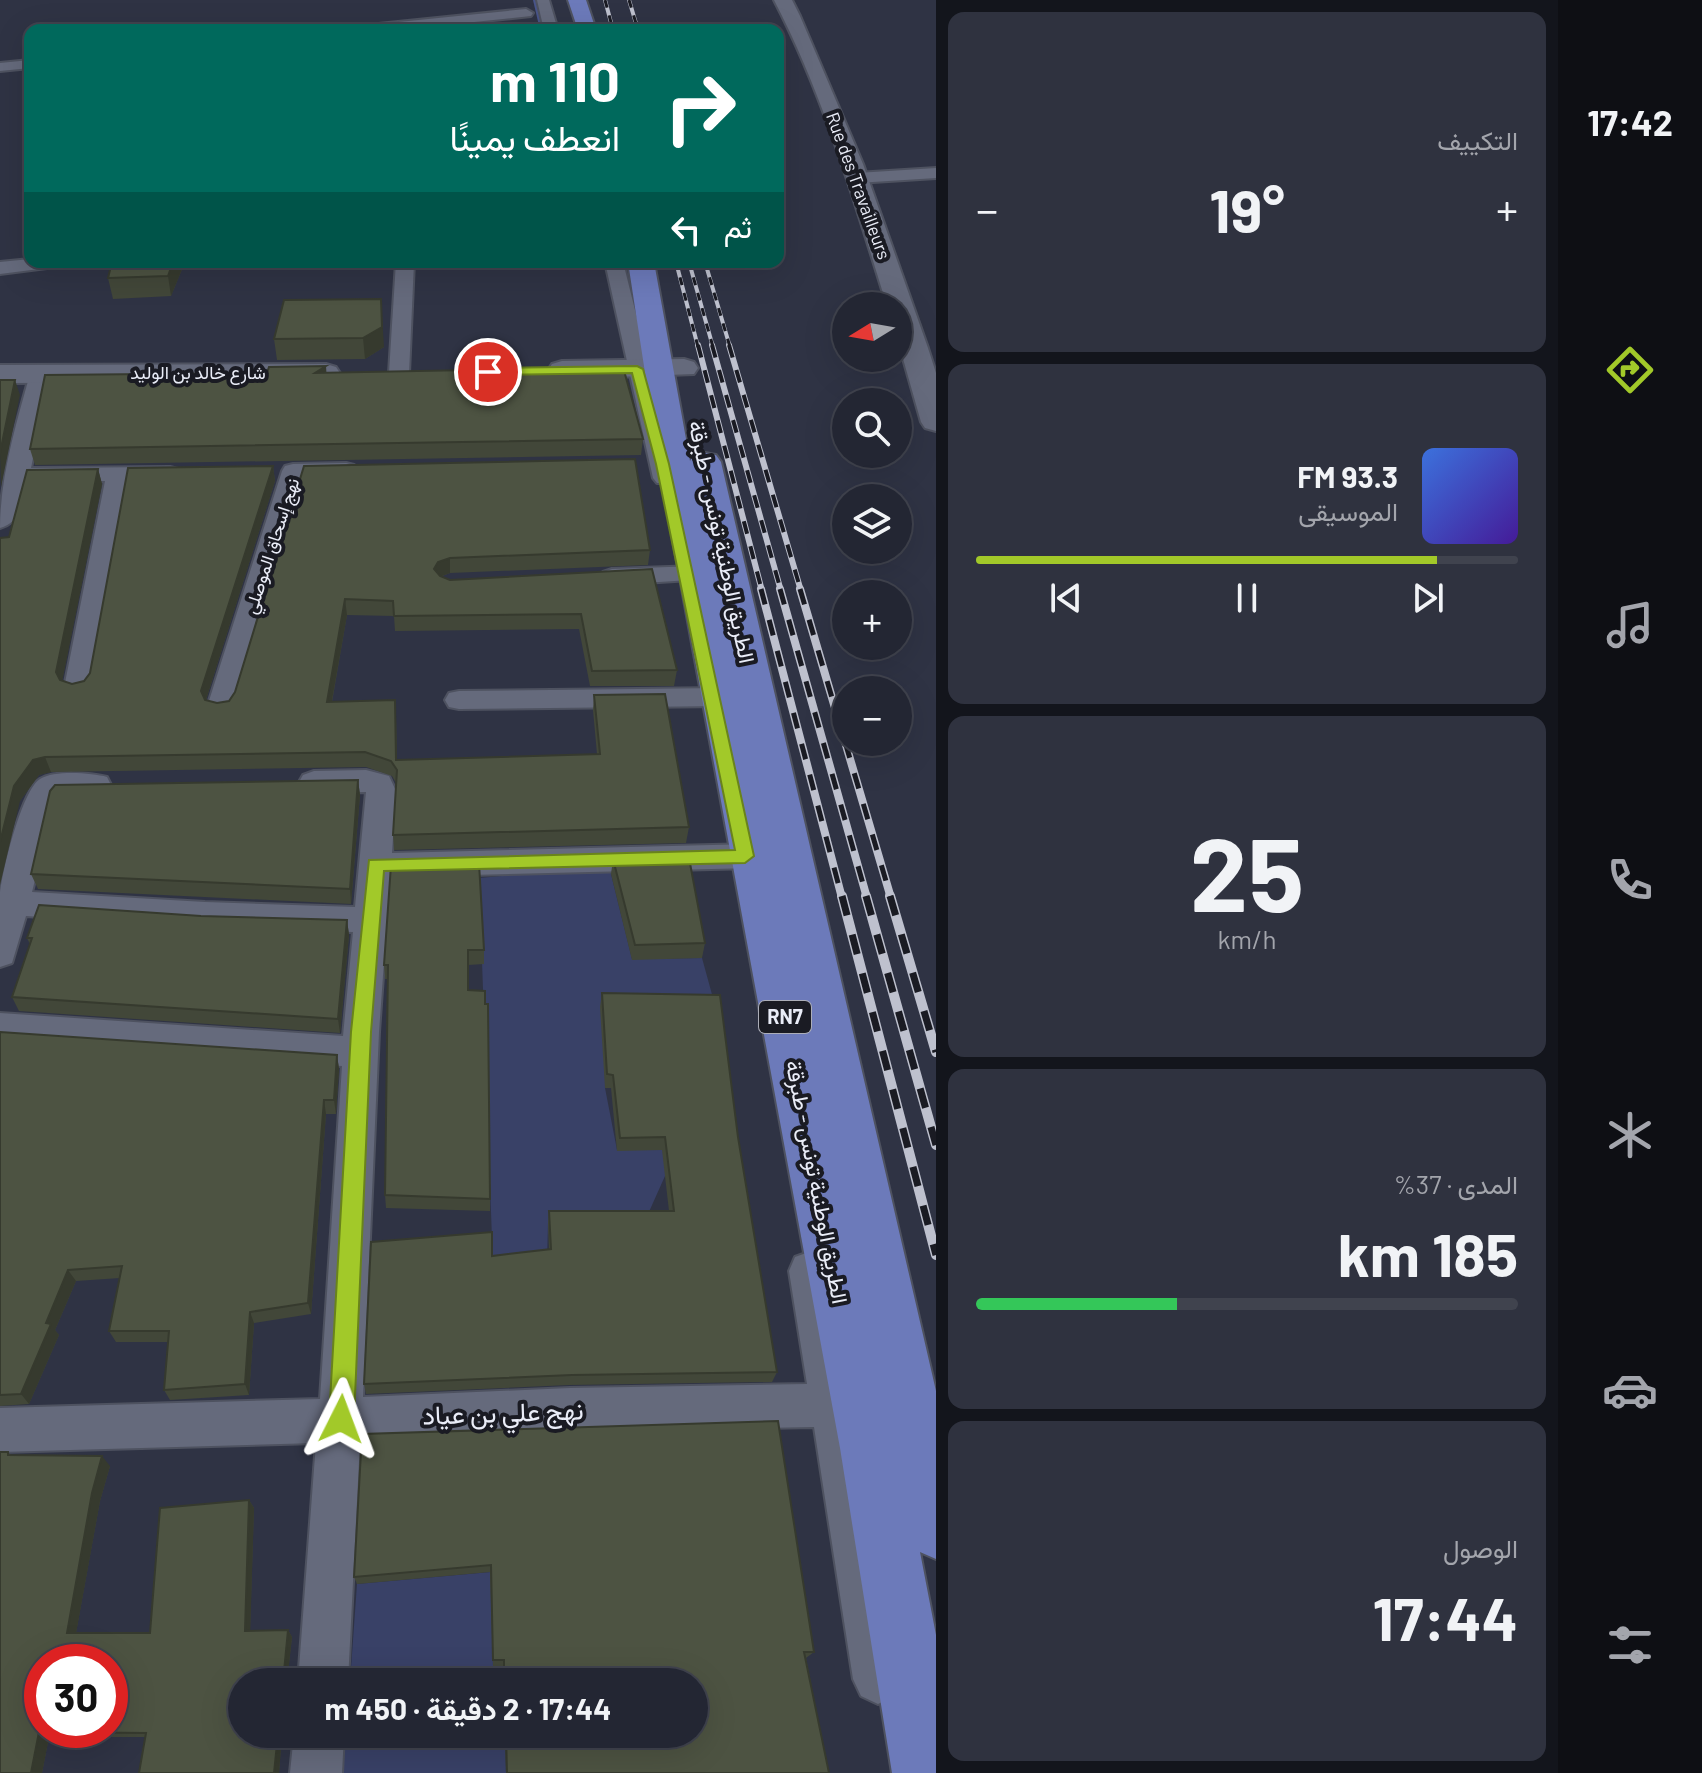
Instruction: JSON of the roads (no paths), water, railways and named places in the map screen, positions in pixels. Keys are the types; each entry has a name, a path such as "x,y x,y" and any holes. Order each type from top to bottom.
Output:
{"main road":[{"path":"560,0 566,24"},
{"path":"577,0 585,24"},
{"name":"الطريق الوطنية تونس - طبرقة","path":"642,268 655,325 660,368 936,1527"},
{"name":"الطريق الوطنية تونس - طبرقة","path":"663,268 681,328 660,368 656,464 690,574 749,856 845,1405 927,1773"}],"street":[{"path":"543,0 549,24"},
{"name":"Rue des Travailleurs","path":"783,0 802,35 925,348 936,422"},
{"path":"400,24 524,6"},
{"path":"0,67 24,65"},
{"path":"857,178 936,173"},
{"path":"0,268 24,265"},
{"path":"399,373 405,268"},
{"path":"542,371 660,368 617,268"},
{"name":"شارع خالد بن الوليد","path":"0,374 431,372"},
{"path":"0,521 7,514 20,475 11,450 40,374"},
{"name":"نهج إسحاق الموصلي","path":"221,707 293,471 370,469"},
{"path":"261,472 293,471"},
{"path":"20,475 197,473"},
{"path":"78,688 118,476"},
{"path":"590,578 690,574"},
{"path":"459,700 716,697"},
{"path":"293,783 366,781 378,784 381,791 360,1052 341,1419 324,1668"},
{"path":"0,954 15,903 12,869 45,790 57,785 121,785"},
{"path":"375,865 749,856"},
{"path":"15,903 205,915 370,920"},
{"path":"0,1028 360,1052"},
{"path":"845,1405 894,1773"},
{"name":"نهج علي بن عياد","path":"0,1430 845,1405"},
{"path":"316,1773 318,1748"}],"waterway":[{"path":"535,0 541,24"}],"railway":[{"path":"605,0 611,24"},
{"path":"629,0 636,24"},
{"path":"678,268 698,347"},
{"path":"691,268 713,347"},
{"path":"707,268 730,347"},
{"path":"698,345 762,591"},
{"path":"712,345 781,591"},
{"path":"729,345 801,591"},
{"path":"761,589 842,898"},
{"path":"780,589 867,898"},
{"path":"800,589 891,898"},
{"path":"842,896 936,1255"},
{"path":"866,896 936,1145"},
{"path":"890,896 936,1052"}]}
